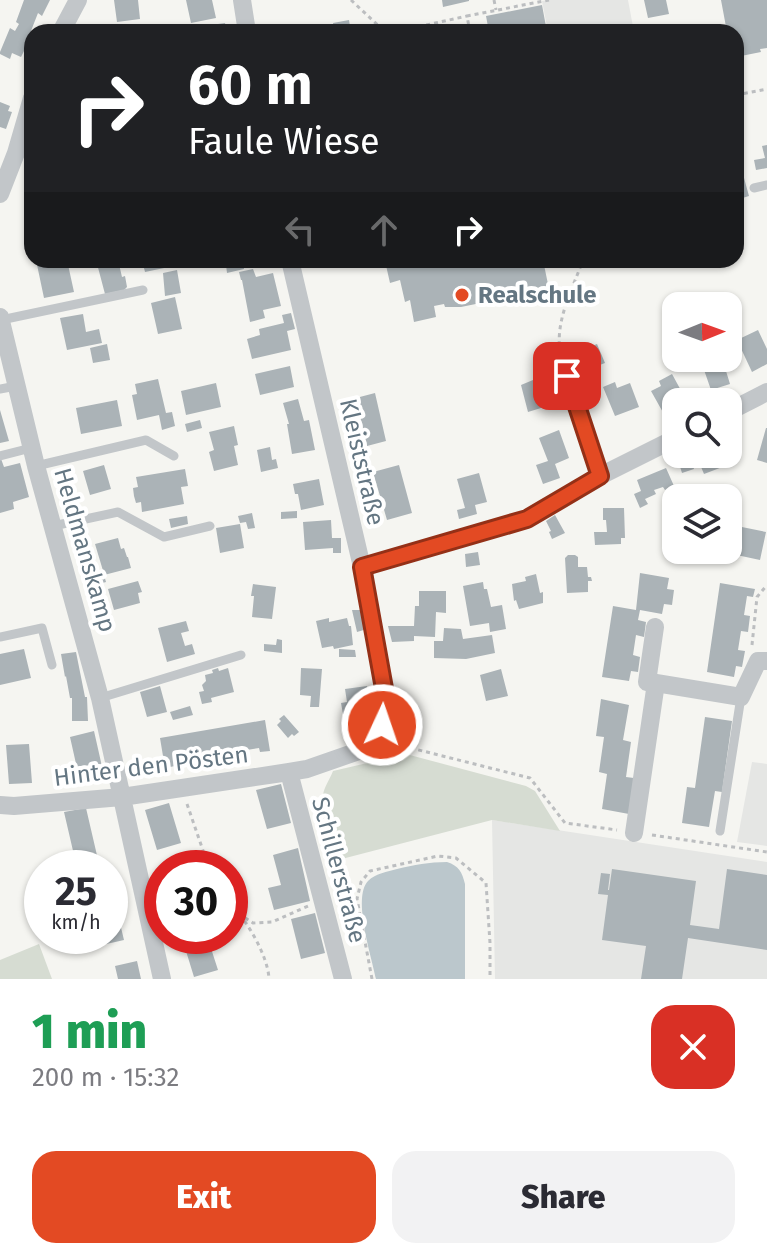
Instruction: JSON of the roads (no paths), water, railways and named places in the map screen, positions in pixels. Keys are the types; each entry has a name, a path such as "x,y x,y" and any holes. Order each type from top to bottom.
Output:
{"street":[{"path":"65,24 78,0"},
{"path":"242,0 246,24"},
{"path":"0,194 24,151"},
{"name":"Kleiststraße","path":"292,268 362,567 387,705 376,745 298,771"},
{"name":"Heldmanskamp","path":"0,319 8,387 34,457 100,698 162,979"},
{"path":"567,376 600,476"},
{"path":"742,405 767,392"},
{"path":"362,567 527,519 600,476 662,445"},
{"path":"655,627 647,682 741,697 762,661"},
{"path":"634,833 656,683"},
{"name":"Hinter den Pösten","path":"0,805 122,797 298,771"},
{"name":"Schillerstraße","path":"298,771 323,900 343,979"}],"lane":[{"path":"754,188 767,185"},
{"path":"0,319 143,290"},
{"path":"0,456 34,457 146,440 174,456"},
{"path":"53,526 118,512 164,537 210,526"},
{"path":"0,637 42,628 52,665"},
{"path":"100,698 241,655"},
{"path":"720,831 741,697"}],"place":[{"name":"Realschule","path":"462,295"}]}
